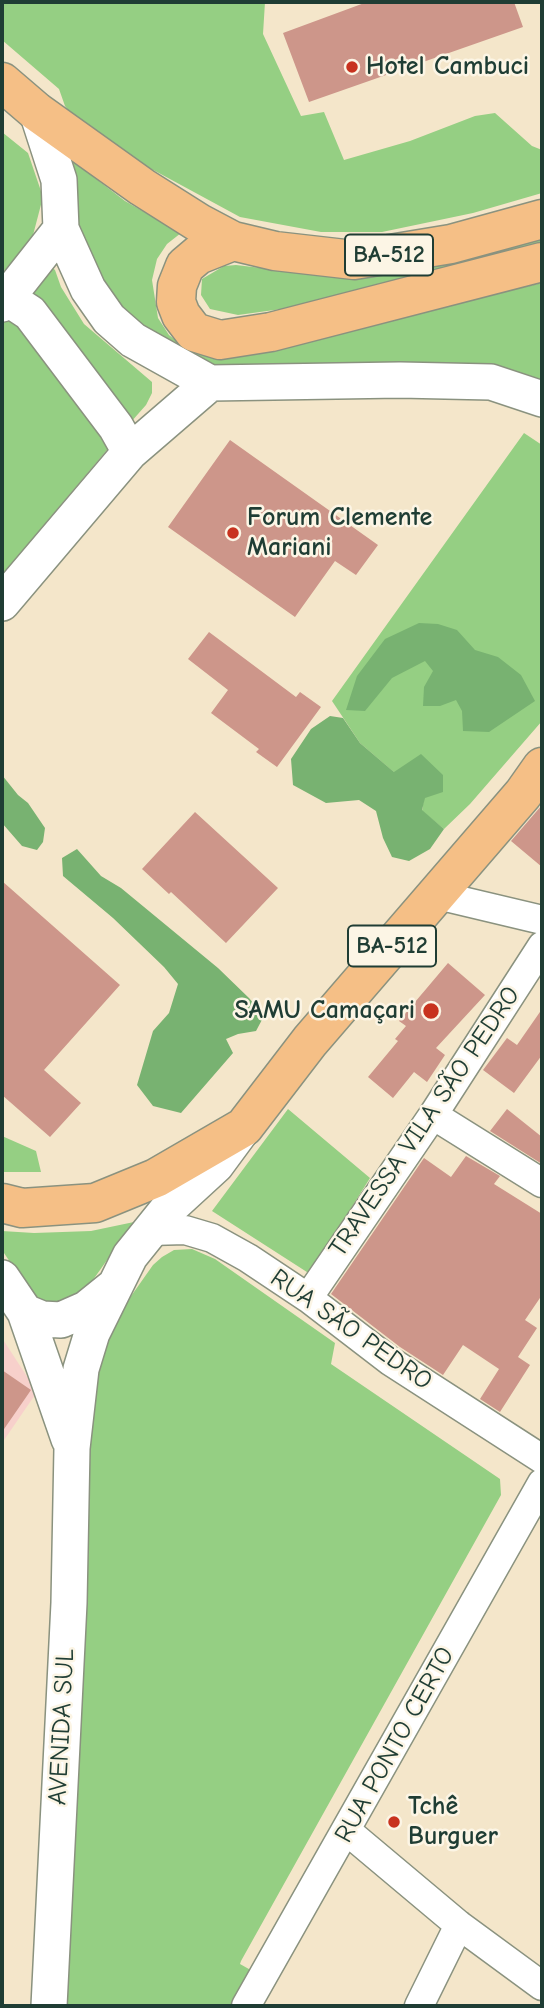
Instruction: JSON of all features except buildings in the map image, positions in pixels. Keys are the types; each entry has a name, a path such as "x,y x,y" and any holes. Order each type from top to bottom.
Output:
{"main road":[{"name":"BA-512","path":"2,82 37,113 142,187 233,241 275,251 354,260 428,249 542,219"},
{"path":"233,241 198,255 185,266 177,286 176,302 181,315 194,332 219,340 271,332 542,262"},
{"name":"BA-512","path":"2,1203 22,1208 96,1203 156,1178 244,1127 310,1041 523,794 542,767"}],"street":[{"path":"37,113 58,180 61,229 88,289 109,319 133,340 210,383 400,380 491,382 542,399"},
{"path":"61,229 4,301 30,313 116,427 130,452"},
{"path":"2,603 130,452 210,383"},
{"path":"437,895 542,920"},
{"name":"TRAVESSA VILA SÃO PEDRO","path":"308,1298 433,1115 542,946"},
{"path":"433,1115 542,1183"},
{"name":"AVENIDA SUL","path":"49,2006 69,1603 72,1448 81,1368 92,1334 130,1256 167,1210 216,1165 244,1127"},
{"name":"RUA SÃO PEDRO","path":"150,1231 185,1230 212,1238 248,1258 308,1298 390,1361 542,1459"},
{"name":"AVENIDA SUL","path":"2,1278 25,1312 72,1448"},
{"path":"25,1312 42,1319 61,1320 86,1309 115,1286"},
{"name":"RUA PONTO CERTO","path":"246,2006 542,1483"},
{"path":"347,1831 459,1925 542,1986"},
{"path":"419,2006 459,1925"}],"shaded area":[{"path":"2,1338 37,1392 2,1443"}],"green space":[{"path":"2,2 265,2 263,34 301,116 324,112 344,160 410,141 475,116 495,113 532,146 542,150 542,193 473,213 382,232 321,232 240,217 133,159 79,125 65,106 59,89 2,40"},
{"path":"2,132 28,153 43,197 32,239 2,273"},
{"path":"57,149 125,201 181,233 167,244 157,259 152,280 158,318 169,335 190,352 220,359 542,283 542,385 218,371 128,322 79,240"},
{"path":"542,237 542,247 340,301 238,315 210,309 201,295 202,279 224,266 236,265 328,276 383,275 421,270"},
{"path":"50,266 55,270 61,287 84,324 152,382 152,393 146,405 123,431 26,291"},
{"path":"17,317 107,443 107,450 2,575 2,320"},
{"path":"524,433 542,445 542,721 470,804 444,829 422,811 424,798 360,743 332,701"},
{"path":"419,623 438,624 457,630 475,650 498,657 521,675 535,701 489,732 463,731 462,711 456,700 440,706 423,706 424,687 433,671 425,661 392,678 365,711 346,710 357,676 385,639"},
{"path":"330,716 343,718 360,743 394,772 421,754 443,775 443,792 425,798 422,810 444,829 430,849 409,861 392,857 383,838 376,811 359,800 326,803 293,785 291,759 311,729"},
{"path":"2,775 28,803 45,828 43,842 37,850 22,846 2,823"},
{"path":"77,849 101,876 121,888 218,968 264,1016 256,1031 226,1039 233,1053 181,1113 153,1106 137,1085 153,1031 169,1013 178,984 113,918 63,876 62,858"},
{"path":"288,1109 370,1178 310,1274 212,1211"},
{"path":"2,1136 36,1151 41,1172 2,1172"},
{"path":"134,1222 83,1294 61,1306 37,1302 21,1284 2,1250 2,1231 91,1231"},
{"path":"192,1249 215,1259 335,1343 331,1364 500,1479 501,1495 241,1961 240,1964 256,1973 236,2006 64,2006 89,1543 89,1377 105,1333 153,1265 174,1250"}],"place":[{"name":"Hotel Cambuci","path":"352,67"},
{"name":"Forum Clemente Mariani","path":"233,533"},
{"name":"SAMU Camaçari","path":"431,1011"},
{"name":"Tchê Burguer","path":"394,1822"}]}
